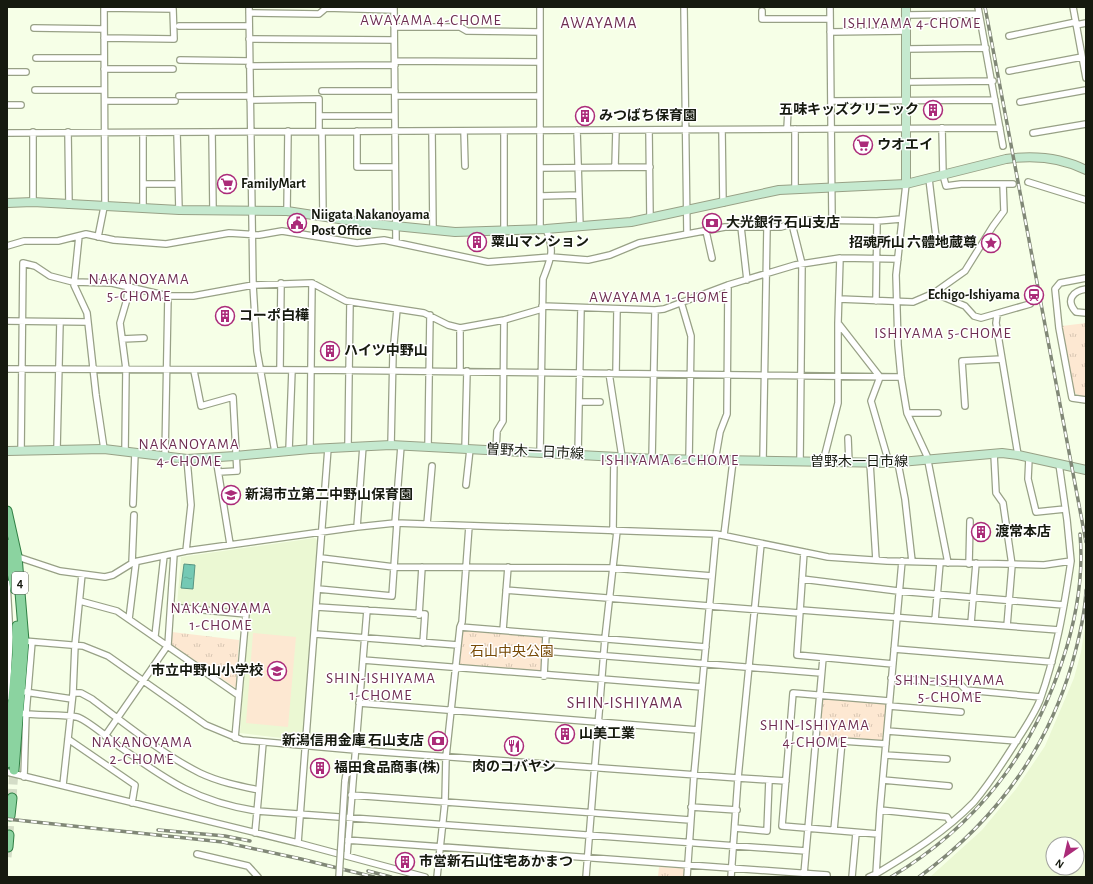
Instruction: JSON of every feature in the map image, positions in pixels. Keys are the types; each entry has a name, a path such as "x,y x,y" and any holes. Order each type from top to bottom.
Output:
{"main road":[{"name":"4","path":"7,511 24,692 23,713 11,771"},
{"name":"4","path":"7,544 11,554"},
{"name":"4","path":"7,763 18,639"},
{"path":"10,816 12,798"},
{"path":"8,847 9,836"}],"street":[{"path":"98,237 105,207 105,101 104,90 104,38 104,29 104,7 173,9 174,39 104,38"},
{"path":"540,7 541,196 543,229 551,241 551,257 543,279 540,372 540,453"},
{"path":"684,7 687,234"},
{"path":"830,7 832,220"},
{"path":"978,7 996,100 1003,146"},
{"path":"1073,7 1086,78"},
{"path":"275,452 260,371 253,285 249,10 319,14 326,8 394,8 396,242"},
{"path":"762,11 762,19 830,19"},
{"path":"948,563 926,450 908,413 901,377 898,345 898,302 896,275 906,184 906,11 979,14"},
{"path":"1009,36 1086,23"},
{"path":"179,26 249,26"},
{"path":"394,27 460,27 467,31 540,32"},
{"path":"34,28 104,29"},
{"path":"830,32 906,31"},
{"path":"249,40 394,40"},
{"path":"906,49 986,48"},
{"path":"1009,70 1083,55"},
{"path":"36,58 104,58"},
{"path":"180,60 249,63 540,62"},
{"path":"104,69 173,69"},
{"path":"7,72 26,72"},
{"path":"906,82 992,81"},
{"path":"35,90 104,90"},
{"path":"1020,102 1086,90"},
{"path":"322,91 395,94 540,96"},
{"path":"179,96 319,99 323,217"},
{"path":"831,101 996,100"},
{"path":"105,101 175,101"},
{"path":"7,105 21,105"},
{"path":"787,129 788,110"},
{"path":"319,116 395,116"},
{"path":"1033,133 1086,124"},
{"path":"942,128 943,175 946,186 1013,184"},
{"path":"7,132 177,133 288,131 1000,128"},
{"path":"795,129 795,189"},
{"path":"577,130 580,227"},
{"path":"615,167 616,130"},
{"path":"649,130 650,218"},
{"path":"722,130 723,203"},
{"path":"287,211 288,131"},
{"path":"357,131 357,167 395,167"},
{"path":"432,131 433,230"},
{"path":"464,131 465,166"},
{"path":"504,131 504,231"},
{"path":"33,132 33,202"},
{"path":"68,132 69,205"},
{"path":"212,132 213,210"},
{"path":"143,133 143,208"},
{"path":"177,133 177,184 179,210"},
{"path":"7,203 33,202 179,210 287,211 396,227 455,232 504,231 580,227 627,222 686,211 760,194 795,189 906,184 1006,159 1024,156 1063,161 1086,170"},
{"path":"541,168 650,167"},
{"path":"929,179 936,237"},
{"path":"1028,182 1086,200"},
{"path":"143,184 177,184"},
{"path":"839,300 913,302 934,293 965,271 993,226 1004,212 1003,184"},
{"path":"541,196 579,195"},
{"path":"7,246 24,241 58,241 86,234 114,240 166,244 229,234 252,235 282,231 357,243 384,240 488,262 551,257 588,260 610,254 639,243 725,227 767,228 792,224 805,220 877,221 902,219"},
{"path":"876,301 877,221"},
{"path":"792,224 802,264 800,462"},
{"path":"741,227 747,280"},
{"path":"763,462 767,228"},
{"path":"706,231 712,258"},
{"path":"79,236 73,282 87,314 104,449"},
{"path":"20,451 23,263 36,266 50,276 73,282 112,282 168,296 193,296 253,285 312,283 350,302 424,313 448,325 460,328 504,320 542,308 617,310 664,309 728,285 802,264 840,258 898,259"},
{"path":"823,462 836,415 840,258"},
{"path":"1086,278 1060,283 1055,289 1059,328 1072,398 1086,400"},
{"path":"280,283 280,370"},
{"path":"310,449 312,283"},
{"path":"715,461 720,432 727,414 728,285"},
{"path":"125,452 126,369 120,323 127,299 128,287"},
{"path":"1086,290 1077,290 1072,295 1071,299 1072,306 1076,312 1086,313"},
{"path":"934,293 966,306 977,318 997,315 1030,304"},
{"path":"165,456 168,296"},
{"path":"348,446 350,302"},
{"path":"680,302 691,336 689,460"},
{"path":"578,454 581,308"},
{"path":"391,445 392,370 397,309"},
{"path":"616,373 617,310"},
{"path":"652,459 655,310"},
{"path":"428,447 430,315"},
{"path":"997,315 996,323 1018,455"},
{"path":"496,450 497,431 503,421 504,320"},
{"path":"7,322 87,322"},
{"path":"57,449 60,322"},
{"path":"838,322 880,377"},
{"path":"460,328 460,371"},
{"path":"122,339 144,338"},
{"path":"964,406 962,361 1002,359"},
{"path":"7,369 126,369 194,371 392,370 901,377"},
{"path":"289,450 292,370"},
{"path":"194,371 201,406 233,397 237,471 219,472"},
{"path":"466,485 468,449 467,371"},
{"path":"586,877 615,531 618,457 609,373"},
{"path":"880,377 871,401 888,463"},
{"path":"579,402 600,402"},
{"path":"908,413 938,412"},
{"path":"848,438 849,463"},
{"name":"曽野木一日市線","path":"7,451 104,449 187,458 216,458 289,450 391,445 652,459 849,463 888,463 994,454 1018,455 1086,470"},
{"path":"357,527 363,446"},
{"path":"318,589 392,596 401,446"},
{"path":"298,843 321,558 328,448"},
{"path":"133,504 135,453"},
{"path":"994,454 996,493 1003,503 1012,565 1006,626"},
{"path":"186,551 191,505 187,458"},
{"path":"216,458 230,544"},
{"path":"1030,458 1028,479 1036,512 1065,509"},
{"path":"724,535 732,461"},
{"path":"898,462 905,499 912,562"},
{"path":"870,463 876,560"},
{"path":"869,877 905,856 951,822 974,802 999,769 1017,741 1041,697 1052,662 1064,605 1071,561 1059,464"},
{"path":"428,524 432,466"},
{"path":"129,619 134,563 134,515"},
{"path":"969,564 970,521"},
{"path":"11,554 60,571 110,576 134,563 186,551 322,531 396,523 716,534 828,557 876,560 1012,565 1044,565 1071,561"},
{"path":"437,877 441,848 446,757 460,627 462,622 469,526"},
{"path":"687,877 691,807 716,534"},
{"path":"731,877 737,810 738,778 761,544"},
{"path":"804,552 797,655 893,664"},
{"path":"105,736 168,645 174,554"},
{"path":"155,636 164,556"},
{"path":"321,558 394,567 612,568 712,576"},
{"path":"876,874 898,591 902,561"},
{"path":"934,620 940,563"},
{"path":"971,623 976,563"},
{"path":"419,614 422,567"},
{"path":"503,630 508,567"},
{"path":"63,785 82,574"},
{"path":"802,578 898,591 1064,605"},
{"path":"7,583 8,607 18,639 7,697"},
{"path":"506,590 710,606 897,617 1059,630"},
{"path":"80,601 117,611 238,695"},
{"path":"171,607 246,614 235,738"},
{"path":"317,607 425,614 423,642"},
{"path":"347,855 347,840 367,610"},
{"path":"460,627 706,647"},
{"path":"314,634 458,645"},
{"path":"544,676 546,634"},
{"path":"18,639 83,646 108,656 206,725 235,738 263,743 786,782"},
{"path":"894,649 1052,662"},
{"path":"546,651 704,664 749,666 821,673"},
{"path":"804,874 823,658"},
{"path":"363,660 544,676 702,687"},
{"path":"892,678 960,684 966,690 1041,697"},
{"path":"24,692 72,696 81,693 92,699 180,762 201,774 223,782 259,790"},
{"path":"878,834 782,826 793,694 961,712"},
{"path":"359,703 451,712 698,730"},
{"path":"24,777 23,713 78,718 158,774 185,790 215,802 257,811 806,851"},
{"path":"887,730 1017,741"},
{"path":"68,739 135,784 132,804"},
{"path":"834,830 842,741 886,744"},
{"path":"255,833 263,743"},
{"path":"885,755 947,759"},
{"path":"339,877 345,781 346,775 353,770"},
{"path":"11,771 24,777 63,785 132,804 347,855 425,877"},
{"path":"735,828 767,831 769,780"},
{"path":"883,780 949,786"},
{"path":"351,795 690,820"},
{"path":"691,807 737,810"},
{"path":"880,810 947,817 951,822"},
{"path":"852,877 856,833"},
{"path":"347,840 441,848 688,864 732,869 827,875 828,877"},
{"path":"197,854 244,864 254,871 258,877"}],"shaded area":[{"name":"市立中野山小学校","path":"315,538 317,540 316,588 303,737 299,740 240,733 248,611 177,605 181,557"},
{"path":"1086,620 1086,877 930,877 982,830 1016,789 1045,746 1074,678 1081,652"}],"green space":[{"path":"1086,323 1086,397 1079,396 1074,392 1062,326"},
{"name":"石山中央公園","path":"461,630 545,637 542,672 458,666"},
{"path":"172,632 239,640 236,688 172,646"},
{"path":"253,633 296,637 288,727 246,723"},
{"path":"821,699 884,703 886,705 884,739 882,741 818,736"},
{"path":"659,867 687,868 686,877 658,877"}],"water":[{"path":"184,564 195,565 193,589 181,588"}],"tunnel":[{"path":"12,798 14,770"},
{"path":"9,835 10,816"},
{"path":"7,857 8,847"}],"railway":[{"path":"985,7 1086,542"},
{"path":"891,877 921,857 949,835 974,811 997,785 1017,757 1034,728 1049,696 1062,662 1075,615 1081,567 1080,534"},
{"path":"919,877 946,856 993,809 1014,783 1032,756 1048,727 1072,664 1081,627 1086,590"},
{"path":"7,819 223,842 374,877"},
{"path":"158,830 225,836 250,841"},
{"path":"368,871 391,877"}],"place":[{"name":"五味キッズクリニック","path":"933,110"},
{"name":"みつばち保育園","path":"585,116"},
{"name":"ウオエイ","path":"863,145"},
{"name":"FamilyMart","path":"227,184"},
{"name":"Niigata Nakanoyama Post Office","path":"297,223"},
{"name":"大光銀行 石山支店","path":"712,223"},
{"name":"粟山マンション","path":"477,242"},
{"name":"招魂所山 六體地蔵尊","path":"991,243"},
{"name":"Echigo-Ishiyama","path":"1034,295"},
{"name":"コーポ白樺","path":"225,316"},
{"name":"ハイツ中野山","path":"330,351"},
{"name":"新潟市立第二中野山保育園","path":"231,495"},
{"name":"渡常本店","path":"981,532"},
{"name":"市立中野山小学校","path":"277,671"},
{"name":"山美工業","path":"565,734"},
{"name":"新潟信用金庫 石山支店","path":"438,741"},
{"name":"肉のコバヤシ","path":"514,746"},
{"name":"福田食品商事(株)","path":"320,768"},
{"name":"市営新石山住宅あかまつ","path":"405,862"}],"district":[{"name":"AWAYAMA 4-CHOME","path":"431,20"},
{"name":"AWAYAMA","path":"599,23"},
{"name":"ISHIYAMA 4-CHOME","path":"912,23"},
{"name":"NAKANOYAMA 5-CHOME","path":"139,288"},
{"name":"AWAYAMA 1-CHOME","path":"659,297"},
{"name":"ISHIYAMA 5-CHOME","path":"943,333"},
{"name":"NAKANOYAMA 4-CHOME","path":"189,452"},
{"name":"ISHIYAMA 6-CHOME","path":"670,460"},
{"name":"NAKANOYAMA 1-CHOME","path":"221,616"},
{"name":"SHIN-ISHIYAMA 1-CHOME","path":"381,686"},
{"name":"SHIN-ISHIYAMA 5-CHOME","path":"950,688"},
{"name":"SHIN-ISHIYAMA","path":"625,703"},
{"name":"SHIN-ISHIYAMA 4-CHOME","path":"815,734"},
{"name":"NAKANOYAMA 2-CHOME","path":"142,750"}]}
